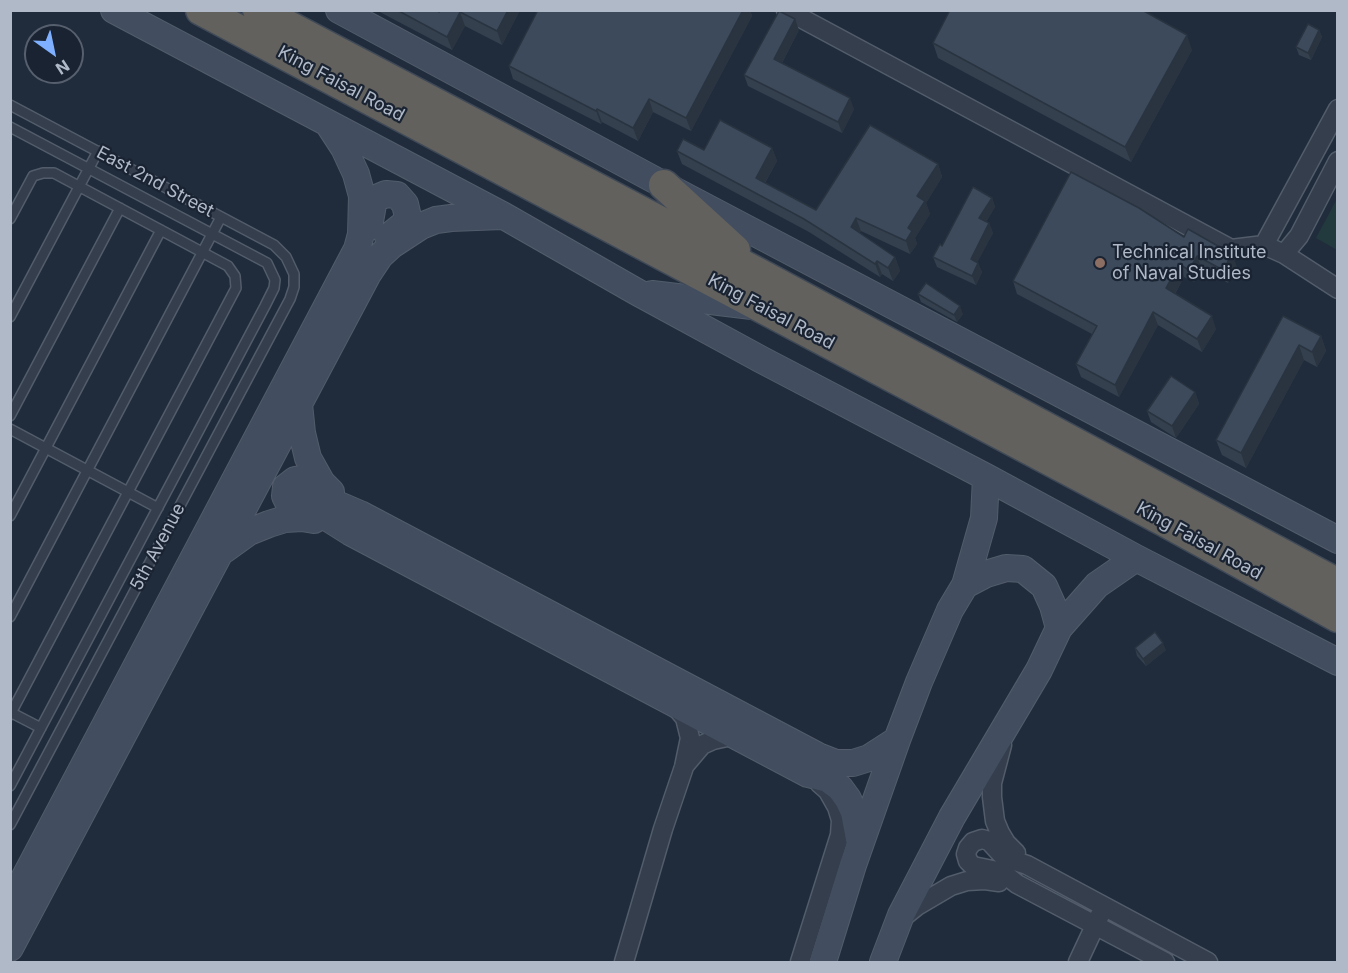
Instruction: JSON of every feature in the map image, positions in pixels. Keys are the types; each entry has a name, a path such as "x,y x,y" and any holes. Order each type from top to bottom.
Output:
{"highway":[{"name":"King Faisal Road","path":"201,10 1166,522 1338,617"},
{"name":"King Faisal Road","path":"258,10 758,273 1338,584"},
{"path":"664,185 726,240 758,273"}],"main road":[{"path":"114,10 504,216 636,292 762,360 1338,662"},
{"path":"339,10 664,185 1338,540"},
{"path":"10,948 299,404 359,269 357,249 361,234 362,196 356,174 344,148 327,122"},
{"path":"10,905 359,269 421,226 436,220 504,216"},
{"path":"636,292 763,307"},
{"path":"299,404 305,446 315,472 355,523 671,701 808,774 828,779 844,793 854,812 860,844"},
{"path":"823,963 860,844 897,740 941,631 965,585 984,518 986,477"},
{"path":"220,554 249,532 285,519 302,518 355,523 818,756 836,763 853,763 869,758 897,740"},
{"path":"883,963 899,921 952,817 1039,670 1059,628 1097,585 1136,558"},
{"path":"965,585 986,574 1006,568 1023,569 1044,585 1059,628"}],"street":[{"path":"786,10 1231,249 1264,245 1284,254 1338,289"},
{"path":"1264,245 1338,109"},
{"path":"1284,254 1299,236 1338,161"},
{"path":"624,963 660,838 684,767 690,738 685,718 671,701"},
{"path":"1007,723 992,783 993,809 995,821 1006,843 1027,865"},
{"path":"684,767 702,746 713,740 736,735"},
{"path":"800,963 840,835 841,820 828,791 808,774"},
{"path":"1165,963 1017,884 1002,872 972,866 966,854 968,848 974,842 982,839 989,841 1001,854 1027,865 1208,963"},
{"path":"1017,884 1027,865"},
{"path":"899,921 917,906 951,886 967,881 985,880 1017,884"},
{"path":"1078,963 1104,907"}],"lane":[{"name":"East 2nd Street","path":"12,109 274,245 286,257 291,267"},
{"name":"East 2nd Street","path":"10,127 267,263 275,280"},
{"path":"10,317 98,152"},
{"path":"10,219 33,176 54,173 228,266 235,276 236,288 11,713 41,728"},
{"path":"10,416 120,208"},
{"path":"10,617 221,217"},
{"path":"10,516 161,230"},
{"name":"5th Avenue","path":"10,825 290,298 294,287 294,274 291,267"},
{"name":"5th Avenue","path":"10,786 265,306 274,288 275,280"},
{"path":"10,429 158,508"}],"green space":[{"path":"1337,199 1338,250 1316,238"}],"building":[{"path":"397,10 436,10 439,12 440,10 508,10 497,31 460,12 447,37"},
{"path":"538,10 743,10 686,118 649,99 633,128 509,66"},
{"path":"950,10 1142,10 1187,35 1125,147 933,43"},
{"path":"779,11 795,19 774,59 850,98 838,122 744,75"},
{"path":"1308,24 1319,30 1308,53 1296,47"},
{"path":"720,120 772,148 756,178 816,210 870,125 938,164 917,196 925,201 908,228 912,231 906,241 856,218 851,227 895,257 888,268 877,261 875,264 804,219 677,151 683,139 704,150"},
{"path":"1071,172 1139,208 1184,237 1188,229 1232,254 1223,270 1197,256 1189,270 1179,264 1166,288 1212,316 1197,339 1153,312 1115,385 1076,364 1097,326 1013,281"},
{"path":"973,187 992,198 979,218 989,223 971,259 978,263 972,276 933,257 940,244 942,246"},
{"path":"926,283 960,306 954,315 918,294"},
{"path":"1283,316 1321,336 1312,352 1299,345 1241,453 1216,440"},
{"path":"1171,376 1195,392 1172,426 1147,411"},
{"path":"1155,632 1163,643 1143,659 1135,648"}],"place":[{"name":"Technical Institute of Naval Studies","path":"1100,263"}]}
